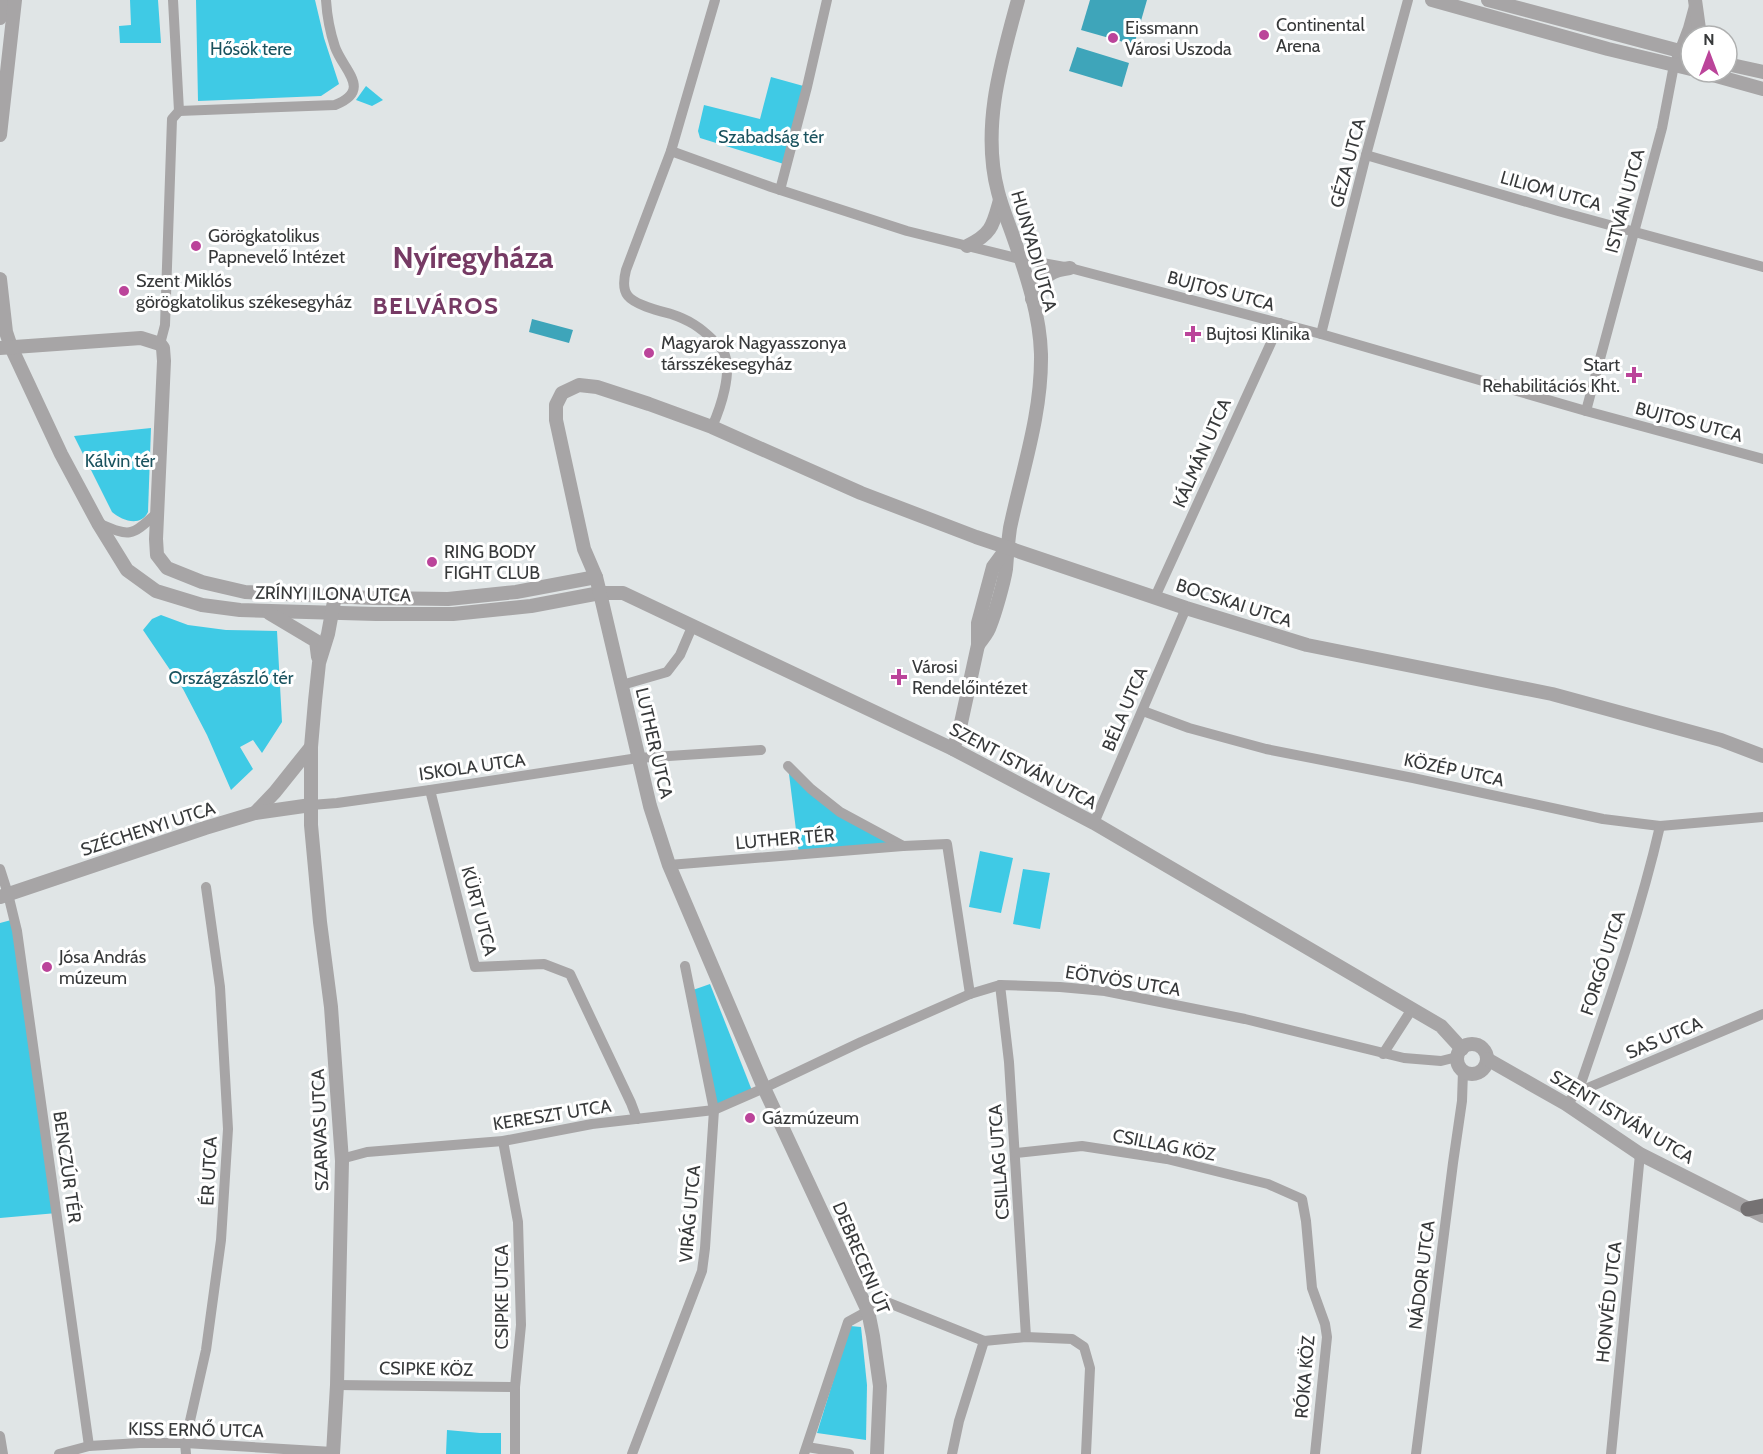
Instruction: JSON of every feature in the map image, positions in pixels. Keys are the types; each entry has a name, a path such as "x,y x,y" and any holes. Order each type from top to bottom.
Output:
{"street":[{"path":"0,18 2,0"},
{"path":"0,135 15,0"},
{"path":"160,344 165,325 172,119 179,111 173,0"},
{"path":"179,111 335,105 344,101 353,92 354,78 336,49 328,20 326,0"},
{"path":"712,427 724,389 727,365 723,351 701,328 629,298 624,289 624,280 671,151 715,0"},
{"path":"780,190 827,0"},
{"name":"HUNYADI UTCA","path":"953,749 959,732 978,645 990,627 1006,572 1007,548 1038,406 1041,353 1032,299 1000,200 993,165 992,123 996,90 1018,0"},
{"name":"GÉZA UTCA","path":"1321,334 1408,0"},
{"path":"1432,0 1608,49 1679,57"},
{"path":"1488,0 1679,56"},
{"path":"1695,0 1698,24"},
{"name":"ISTVÁN UTCA","path":"1689,24 1695,0"},
{"name":"ISTVÁN UTCA","path":"1586,411 1679,64"},
{"path":"1739,67 1763,72"},
{"path":"1739,82 1763,89"},
{"name":"BUJTOS UTCA","path":"671,151 780,190 907,231 1020,259 1070,268 1280,323 1763,459"},
{"name":"LILIOM UTCA","path":"1366,155 1763,267"},
{"path":"967,246 981,239 990,230 1000,200"},
{"path":"1032,299 1048,275 1056,269 1070,268"},
{"path":"0,279 6,332 4,345 98,523 121,533 136,532 157,513"},
{"name":"KÁLMÁN UTCA","path":"1155,597 1280,323"},
{"path":"4,345 141,338 160,344 163,348 164,361 157,555 167,568 202,582 244,592 335,596 328,634 319,663 311,747 311,805"},
{"name":"BOCSKAI UTCA","path":"561,393 579,386 597,387 650,404 712,427 861,493 944,525 1186,608 1306,645 1552,694 1721,740 1763,756"},
{"name":"LUTHER UTCA","path":"561,393 556,405 556,420 584,549 596,577 650,806 669,865 764,1088"},
{"name":"ZRÍNYI ILONA UTCA","path":"98,523 127,570 156,591 202,605 267,612 453,614 531,606 600,593"},
{"name":"ZRÍNYI ILONA UTCA","path":"335,596 448,599 516,592 596,577"},
{"name":"SZENT ISTVÁN UTCA","path":"600,593 623,593 953,749 1094,823 1441,1026 1459,1053"},
{"name":"BÉLA UTCA","path":"1094,823 1186,608"},
{"path":"267,612 316,641 319,663"},
{"path":"622,685 667,672 680,655 692,627"},
{"name":"KÖZÉP UTCA","path":"1143,711 1189,728 1266,749 1602,819 1660,826 1763,817"},
{"path":"255,813 311,747"},
{"path":"638,758 761,750"},
{"name":"ISKOLA UTCA","path":"311,805 430,790 638,758"},
{"name":"LUTHER TÉR","path":"788,766 812,790 840,812 903,846"},
{"name":"KÜRT UTCA","path":"430,790 475,967 544,964 570,974 637,1119"},
{"name":"SZÉCHENYI UTCA","path":"4,896 255,813 311,805"},
{"name":"SZARVAS UTCA","path":"311,805 314,868 331,1007 341,1159 337,1384 333,1453"},
{"name":"FORGÓ UTCA","path":"1566,1104 1578,1092 1624,954 1660,826"},
{"name":"LUTHER TÉR","path":"669,865 947,844 970,994"},
{"name":"BENCZÚR TÉR","path":"0,869 4,896 17,931 89,1446"},
{"name":"ÉR UTCA","path":"186,1448 208,1340 221,1240 228,1129 220,987 206,887"},
{"name":"VIRÁG UTCA","path":"632,1454 702,1271 705,1248 714,1110 685,966"},
{"name":"EÖTVÖS UTCA","path":"764,1088 970,994 1000,986 1060,987 1105,991 1245,1019 1404,1058 1441,1061 1459,1053"},
{"name":"CSILLAG UTCA","path":"1000,986 1016,1153 1026,1337"},
{"path":"1383,1054 1412,1009"},
{"name":"SAS UTCA","path":"1578,1092 1763,1014"},
{"path":"1476,1045 1484,1051 1475,1069 1459,1067 1459,1053 1466,1046 1476,1045"},
{"name":"SZENT ISTVÁN UTCA","path":"1475,1069 1527,1082 1566,1104 1640,1154 1756,1207 1763,1216"},
{"name":"NÁDOR UTCA","path":"1416,1454 1462,1101 1475,1069"},
{"name":"KERESZT UTCA","path":"341,1159 367,1152 502,1141 592,1124 714,1110 764,1088"},
{"name":"DEBRECENI ÚT","path":"764,1088 868,1311 880,1386 876,1454"},
{"name":"CSIPKE UTCA","path":"502,1141 518,1222 521,1325 515,1387 515,1454"},
{"name":"CSILLAG KÖZ","path":"1016,1153 1082,1146 1167,1159 1268,1184 1302,1199"},
{"name":"HONVÉD UTCA","path":"1611,1454 1640,1154"},
{"name":"RÓKA KÖZ","path":"1302,1199 1312,1288 1325,1324 1327,1337 1315,1454"},
{"path":"849,1454 806,1450 848,1322 889,1303 984,1341 1026,1337 1072,1339 1084,1347 1090,1368 1086,1454"},
{"path":"952,1454 959,1421 984,1341"},
{"name":"CSIPKE KÖZ","path":"337,1384 515,1387"},
{"path":"0,1436 3,1454"},
{"name":"KISS ERNŐ UTCA","path":"58,1454 89,1446 140,1443 186,1448 333,1453"}],"green space":[{"path":"130,0 158,0 161,43 120,43 119,26 131,25"},
{"name":"Hősök tere","path":"196,0 315,0 339,84 321,96 198,101"},
{"name":"Szabadság tér","path":"771,77 807,87 787,165 700,138 698,131 704,105 760,119"},
{"path":"366,86 383,100 372,106 356,100"},
{"name":"Kálvin tér","path":"151,428 148,512 141,520 126,520 112,512 74,436"},
{"name":"Országzászló tér","path":"161,615 188,625 226,630 277,631 282,722 262,753 253,740 240,747 253,769 231,790 207,735 183,689 143,630 152,619"},
{"path":"788,766 811,789 903,846 799,854"},
{"path":"980,851 1013,858 1001,913 969,907"},
{"path":"1023,869 1050,873 1040,929 1013,924"},
{"path":"15,919 57,1213 0,1218 0,923"},
{"path":"710,984 753,1093 714,1110 690,991"},
{"path":"850,1326 861,1327 867,1385 866,1440 817,1433"},
{"path":"447,1430 501,1433 501,1454 446,1454"}],"shaded area":[{"path":"1090,0 1147,0 1134,45 1081,30"},
{"path":"1077,47 1129,63 1122,87 1069,71"},
{"path":"532,319 573,330 569,343 529,332"}],"place":[{"name":"Continental Arena","path":"1264,35"},
{"name":"Eissmann Városi Uszoda","path":"1113,38"},
{"name":"Görögkatolikus Papnevelő Intézet","path":"196,246"},
{"name":"Szent Miklós görögkatolikus székesegyház","path":"124,291"},
{"name":"Bujtosi Klinika","path":"1193,334"},
{"name":"Magyarok Nagyasszonya társszékesegyház","path":"649,353"},
{"name":"Start Rehabilitációs Kht.","path":"1634,375"},
{"name":"RING BODY FIGHT CLUB","path":"432,562"},
{"name":"Városi Rendelőintézet","path":"899,677"},
{"name":"Jósa András múzeum","path":"47,967"},
{"name":"Gázmúzeum","path":"750,1118"}],"district":[{"name":"Nyíregyháza","path":"473,258"},
{"name":"BELVÁROS","path":"436,306"}]}
